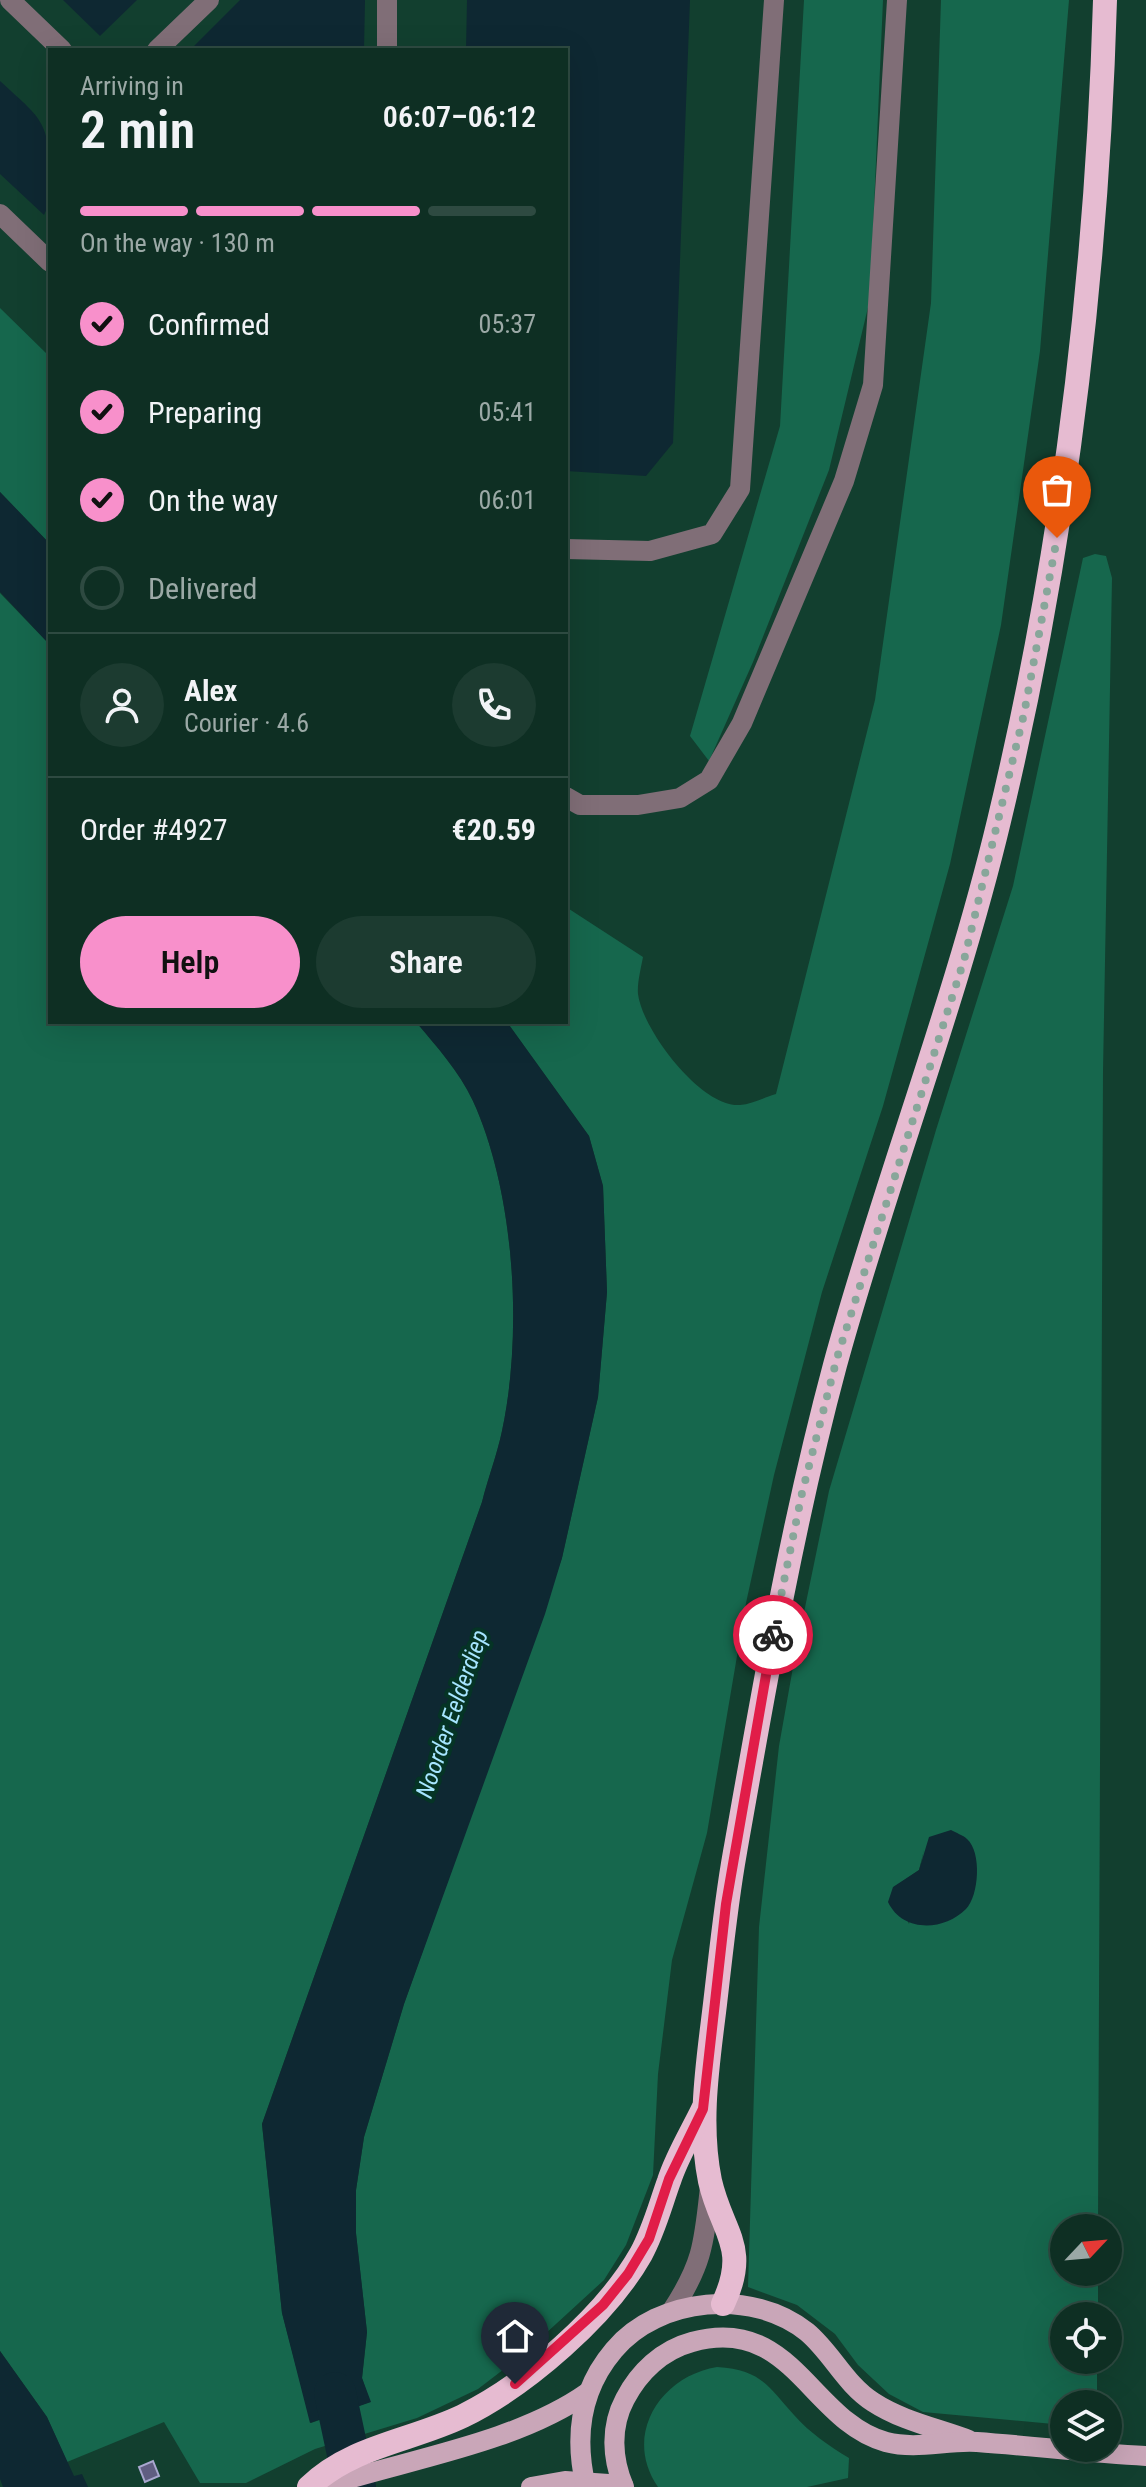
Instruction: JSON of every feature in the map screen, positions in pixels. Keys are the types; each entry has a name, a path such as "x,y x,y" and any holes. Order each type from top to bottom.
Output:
{"highway":[{"path":"723,2304 731,2286 736,2251 711,2183 703,2109 726,1904 802,1493 837,1358 964,960 1024,714 1053,568 1085,328 1105,0"},
{"path":"319,2484 381,2457 497,2397 533,2369 603,2305 628,2274 649,2239 669,2179 703,2109"}],"main road":[{"path":"706,2339 723,2304"},
{"path":"585,2485 580,2437 587,2393 597,2373 618,2346 635,2331 671,2312 723,2304 765,2310 796,2324 822,2346 850,2382 874,2403 893,2414 972,2442"},
{"path":"531,2487 565,2481 624,2486 614,2457 614,2439 627,2395 643,2373 664,2355 706,2339 736,2339 770,2352 791,2364 838,2416 864,2433 903,2445 972,2442 1146,2456"},
{"path":"381,2457 517,2427 571,2404 587,2393"}],"lane":[{"path":"10,0 60,48"},
{"path":"159,48 209,0"},
{"path":"387,0 387,48"},
{"path":"568,549 650,551 712,534 740,489 774,0"},
{"path":"568,798 580,805 638,805 680,798 709,780 742,723 844,481 873,385 897,0"},
{"path":"0,214 48,260"},
{"path":"671,2312 687,2288 704,2250 711,2183"}],"green space":[{"path":"804,0 883,0 870,299 829,470 753,662 709,761 690,736 780,426"},
{"path":"941,0 1069,0 1040,351 1001,625 950,864 883,1106 822,1292 774,1475 746,1603 707,1833 672,1960 658,2074 653,2175 626,2245 604,2280 520,2357 478,2389 417,2418 315,2449 246,2483 200,2483 164,2422 67,2462 47,2417 0,2351 0,593 48,643 48,1024 418,1024 454,1069 473,1101 487,1138 506,1220 511,1264 512,1351 509,1392 498,1449 262,2124 282,2313 311,2423 370,2402 362,2378 367,2332 356,2234 356,2190 364,2137 404,2004 562,1558 598,1397 607,1292 603,1186 589,1136 508,1024 568,1024 568,908 643,957 638,990 642,1009 662,1045 692,1080 725,1103 740,1105 776,1094 875,700 931,303"},
{"path":"0,308 48,355 48,542 0,492"},
{"path":"1095,554 1106,556 1112,578 1103,1072 1098,2214 1050,2214 1050,2286 1098,2286 1098,2302 1050,2302 1050,2374 1097,2374 1097,2390 1050,2390 1050,2424 923,2412 889,2394 858,2365 835,2334 797,2305 748,2287 759,1927 779,1746 795,1656 829,1491 936,1130 1013,886 1083,558","holes":["924,1850 909,1924 893,1888 919,1870"]},
{"path":"717,2367 744,2372 762,2381 807,2428 849,2458 848,2478 807,2487 658,2487 648,2467 644,2448 646,2429 653,2411 664,2395 679,2382"}],"water":[{"path":"63,0 137,0 100,36"},
{"path":"240,0 365,0 364,48 192,48"},
{"path":"467,0 690,0 673,443 646,476 568,471 568,48 466,48"},
{"path":"0,81 33,113 45,132 48,144 48,204 44,215 0,174"},
{"path":"0,492 48,542 48,643 0,592"},
{"name":"Noorder Eelderdiep","path":"418,1024 508,1024 589,1136 603,1186 607,1292 598,1397 562,1558 545,1614 404,2004 364,2137 356,2190 356,2233 367,2332 362,2378 371,2402 310,2423 282,2313 262,2124 482,1502 498,1449 509,1392 513,1308 506,1220 487,1138 473,1101 447,1060"},
{"path":"951,1830 967,1839 975,1854 976,1885 970,1903 957,1917 935,1925 903,1919 888,1902 893,1887 919,1870 929,1837"},
{"path":"0,2351 47,2417 74,2476 82,2474 88,2487 3,2487 0,2479"}],"building":[{"path":"153,2461 159,2476 145,2482 139,2467"}],"waterway":[{"path":"335,2393 355,2487"}],"way so far":[{"path":"773,1635 802,1493 837,1358 964,960 1024,714 1057,538"}],"route":[{"path":"515,2384 603,2305 628,2274 649,2239 669,2179 703,2109 726,1904 773,1635"}]}
